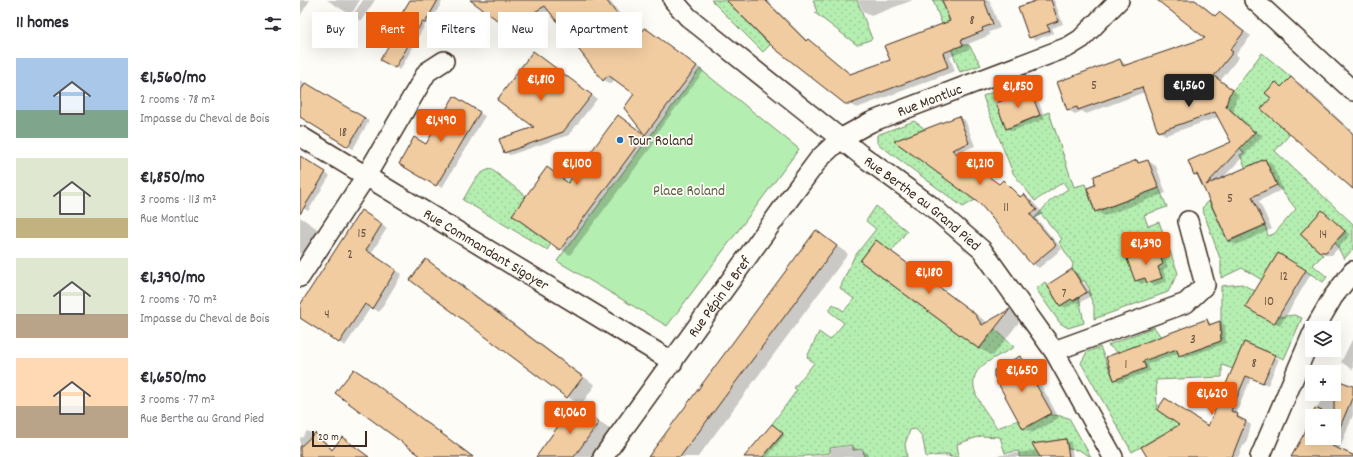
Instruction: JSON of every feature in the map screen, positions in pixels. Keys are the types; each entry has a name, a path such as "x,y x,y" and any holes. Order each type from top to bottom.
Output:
{"street":[{"name":"Rue Berthe au Grand Pied","path":"673,0 688,17 840,139 931,206 982,250 1054,351 1113,457"},
{"name":"Rue Montluc","path":"840,139 871,122 1068,47 1081,39 1119,0"},
{"path":"1254,0 1353,91"},
{"path":"300,277 366,176 427,72 444,62"},
{"name":"Rue Commandant Sigoyer","path":"300,136 673,362"},
{"name":"Rue Pépin le Bref","path":"603,457 819,159 840,139"},
{"path":"1054,351 1186,303 1204,285 1188,221"},
{"path":"1319,321 1332,297 1353,271"},
{"path":"1260,457 1305,351"}],"green space":[{"path":"711,0 726,0 770,45 763,52"},
{"path":"813,0 857,0 872,39 857,45 815,13 817,12"},
{"path":"933,0 942,0 958,47 969,45 981,65 960,72"},
{"path":"1262,53 1291,77 1281,87 1275,82 1265,93 1271,98 1262,109 1290,134 1275,151 1353,224 1353,249 1344,259 1335,242 1346,232 1322,210 1300,234 1323,255 1313,265 1327,277 1323,282 1278,253 1262,280 1242,268 1221,278 1221,261 1202,208 1209,201 1228,242 1265,225 1268,236 1274,234 1296,209 1277,185 1265,159 1249,166 1247,171 1240,155 1244,153 1240,148 1254,132 1223,103"},
{"name":"Place Roland","path":"700,69 799,149 667,326 557,261"},
{"path":"1008,86 1012,97 996,103 1006,129 1049,112 1074,187 1085,184 1095,212 1159,188 1167,207 1144,215 1148,226 1159,222 1178,273 1168,292 1094,319 1094,306 1088,292 1090,290 1084,280 1081,282 1072,269 1073,264 1059,242 1062,239 1041,214 1034,219 1050,201 1068,189 1063,182 1035,201 1013,173 986,105 983,96"},
{"path":"914,121 925,129 902,138 900,140 900,145 975,200 963,207 877,143 877,135"},
{"path":"491,169 526,196 512,215 551,244 547,250 463,200 471,185 481,173"},
{"path":"876,206 907,231 891,252 876,240 860,261 979,349 995,329 1014,347 983,365 975,375 975,391 978,399 997,428 1032,416 1049,415 1069,418 1091,457 1079,450 1068,449 1066,439 1040,443 1042,457 1019,457 1019,451 1005,453 1000,437 981,436 957,444 959,457 950,457 949,454 926,457 922,437 915,429 910,430 905,444 907,457 864,457 863,449 853,450 853,445 830,448 830,453 804,457 763,457 783,434 772,424 797,390 794,388 814,363 807,357 819,332 830,340 844,323 829,311 833,304 844,311 854,299 840,288 854,257 876,229 866,221"},
{"path":"1045,282 1060,306 1071,299 1073,301 1079,297 1084,323 1068,328 1060,323 1036,289"},
{"path":"1242,284 1255,291 1278,317 1294,315 1302,318 1284,359 1244,342 1233,369 1222,365 1222,377 1156,380 1157,410 1191,433 1182,449 1170,430 1132,452 1081,363 1087,352 1100,347 1114,380 1146,368 1137,346 1118,353 1108,345 1154,327 1161,337 1167,352 1177,349 1179,356 1221,341 1221,286"}],"building":[{"path":"410,0 438,0 431,12 427,12 427,19 425,23 422,22 419,27 419,12 403,12"},
{"path":"470,0 606,0 615,12 556,12 556,20 545,6 534,12 498,12 498,21 490,15 490,12 486,12"},
{"path":"726,0 765,0 806,41 808,39 850,74 890,60 884,46 950,21 942,0 984,0 993,24 982,28 983,31 961,40 963,45 943,53 948,67 850,104 845,104 774,48"},
{"path":"1038,0 1051,0 1058,21 1047,25 1050,31 1029,38 1018,7"},
{"path":"1157,0 1195,0 1215,16 1219,12 1244,32 1230,50 1233,52 1214,76 1233,90 1229,95 1226,106 1254,132 1256,131 1206,185 1265,159 1277,185 1252,197 1265,225 1228,241 1197,174 1194,175 1188,161 1231,142 1215,112 1158,132 1142,87 1078,110 1077,107 1067,110 1057,82 1120,59 1123,66 1205,38"},
{"path":"644,28 697,66 645,135 624,108 634,94 608,75 603,81 577,48 642,48 642,31"},
{"path":"387,48 407,48 395,68 380,60"},
{"path":"533,51 592,95 563,132 504,153 499,139 534,127 497,100"},
{"path":"1291,77 1353,134 1353,189 1261,109 1271,98 1265,93 1276,82 1281,87"},
{"path":"306,83 365,118 348,147 300,117 300,91"},
{"path":"1030,90 1040,115 1006,129 996,103"},
{"path":"454,96 480,112 436,186 399,164 414,137 426,144"},
{"path":"618,115 645,135 560,250 512,215 547,167 568,183"},
{"path":"959,116 969,143 952,150 999,184 1003,180 1020,197 1024,194 1037,210 1030,214 1056,245 1032,265 980,204 894,141"},
{"path":"300,156 326,172 300,214"},
{"path":"1137,160 1138,163 1148,160 1159,188 1095,212 1087,188 1095,185 1094,176"},
{"path":"361,210 382,224 366,250 396,270 372,309 365,304 339,343 300,318 300,305"},
{"path":"1322,210 1345,231 1326,252 1320,252 1300,234"},
{"path":"816,230 837,246 680,457 648,457"},
{"path":"876,240 974,313 982,325 1010,309 979,349 860,261"},
{"path":"1157,248 1163,264 1158,267 1162,278 1147,283 1145,278 1135,281 1127,259"},
{"path":"1278,253 1306,270 1274,324 1245,307"},
{"path":"426,259 583,377 567,398 410,280"},
{"path":"1072,269 1087,292 1073,301 1071,299 1060,306 1047,285"},
{"path":"1207,319 1209,325 1220,321 1221,341 1179,356 1177,349 1143,361 1146,368 1114,380 1106,357"},
{"path":"1244,342 1275,355 1263,383 1246,376 1231,411 1238,414 1237,417 1246,421 1232,457 1147,457 1141,447 1179,425 1157,410 1165,398 1208,426"},
{"path":"1020,356 1052,413 1023,429 994,376 994,370"},
{"path":"354,369 473,457 422,457 335,393"},
{"path":"1341,382 1353,386 1353,396 1341,425 1341,409 1334,409 1334,401 1341,401"},
{"path":"574,404 599,422 574,457 536,457"},
{"path":"772,424 783,433 763,457 744,457"},
{"path":"1305,432 1305,445 1332,445 1353,455 1353,457 1291,457"},
{"path":"315,433 332,450 342,437 369,457 300,457 300,447"},
{"path":"1066,439 1069,457 1040,457 1032,444"}],"place":[{"name":"Tour Roland","path":"620,140"}]}
